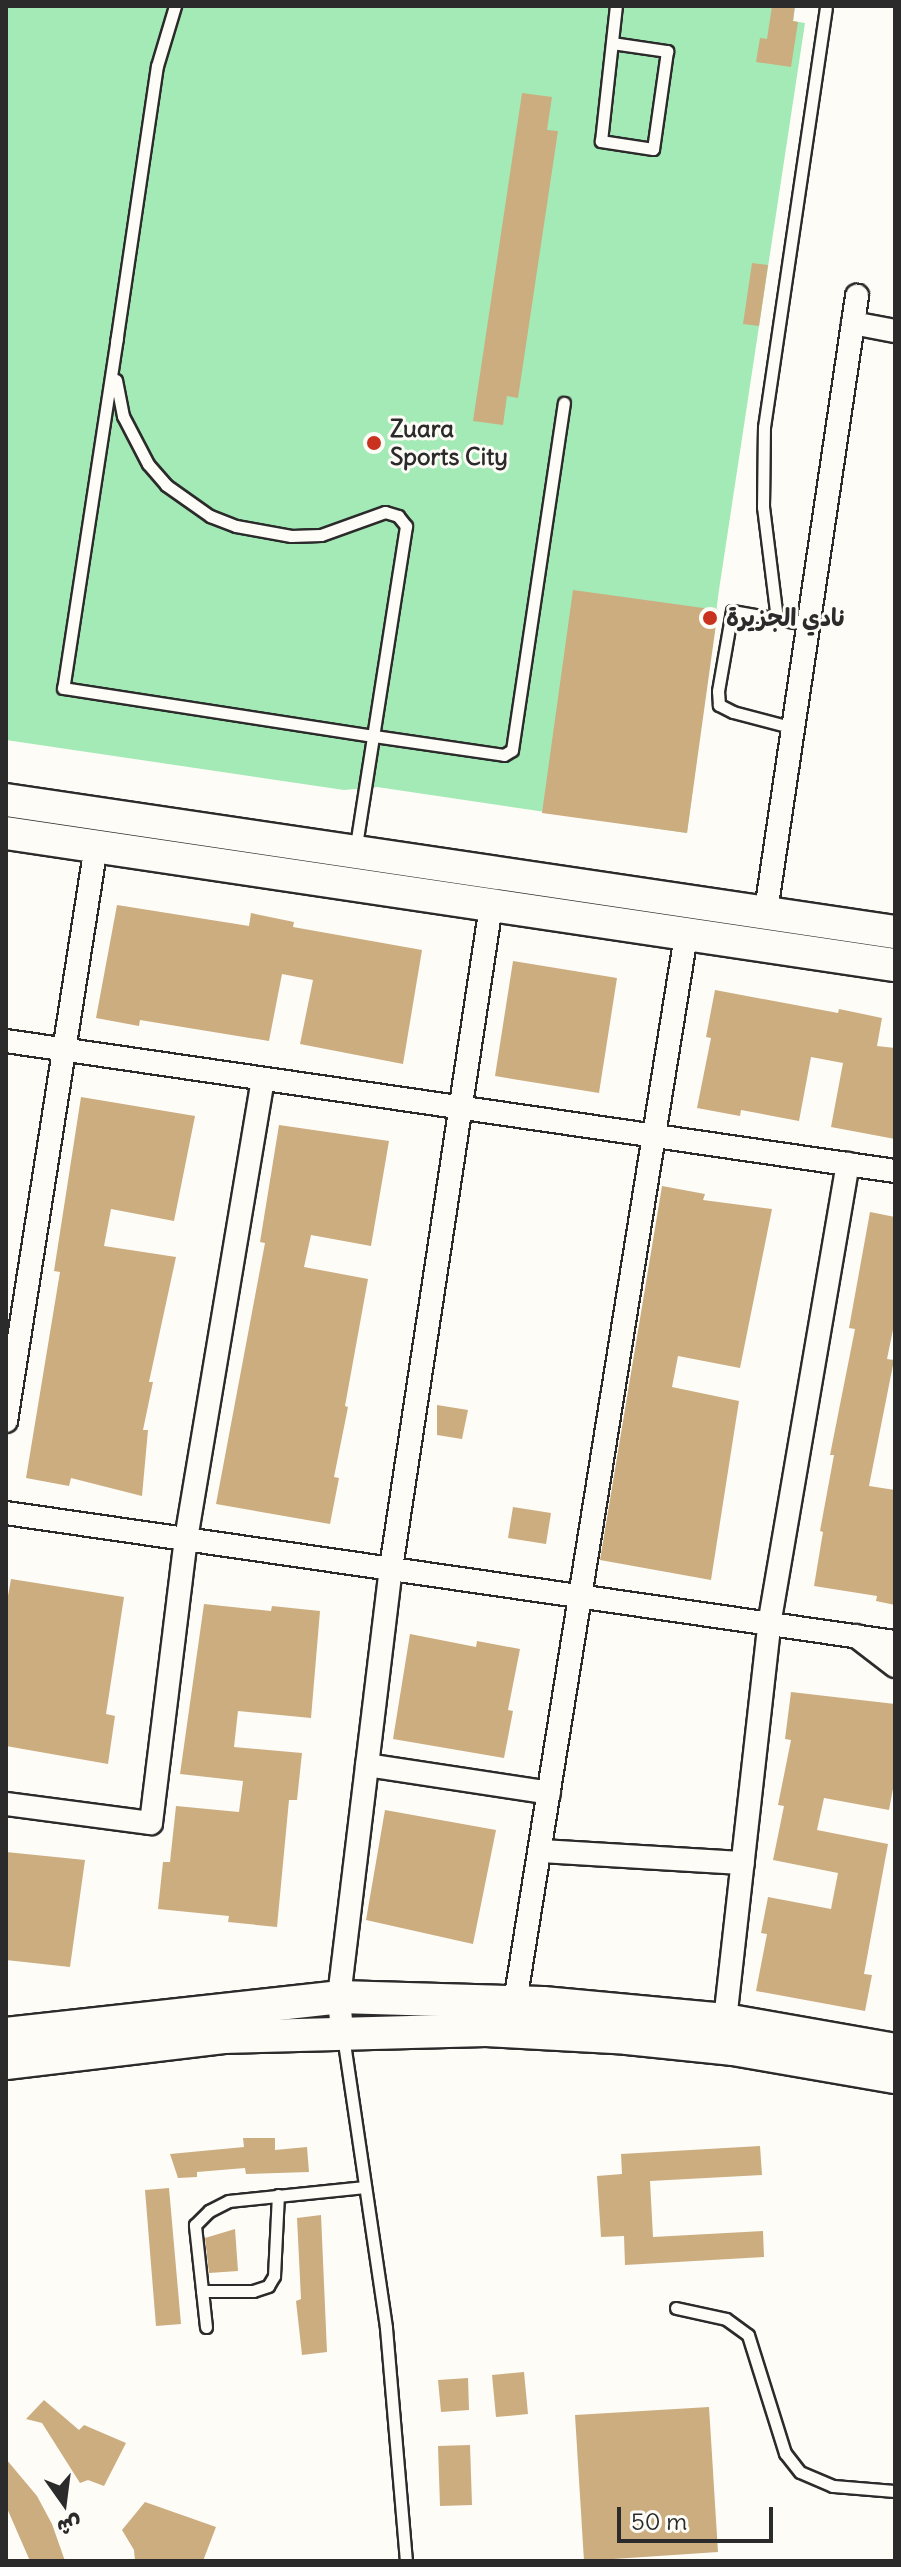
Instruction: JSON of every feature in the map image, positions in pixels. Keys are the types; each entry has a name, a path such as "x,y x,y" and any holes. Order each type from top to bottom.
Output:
{"street":[{"path":"766,911 790,727 857,296"},
{"path":"853,323 895,331"},
{"path":"895,932 14,801 12,834 895,965"},
{"path":"6,1421 96,846"},
{"path":"342,2032 339,1997 391,1568 491,906"},
{"path":"515,2002 686,936"},
{"path":"6,1041 895,1171"},
{"path":"6,1804 151,1823 186,1539 263,1079"},
{"path":"725,2020 769,1625 848,1164"},
{"path":"6,1513 895,1642"},
{"path":"856,1636 895,1666"},
{"path":"367,1765 549,1793"},
{"path":"540,1851 743,1863"},
{"path":"6,2034 339,1997 515,2002 725,2020 893,2053"},
{"path":"6,2063 223,2037 486,2030 627,2038 733,2049 893,2053"}],"lane":[{"path":"175,6 157,66 63,688 504,755 512,750 564,403"},
{"path":"612,43 667,51 653,149 601,141 616,6"},
{"path":"777,619 763,507 764,427 826,9"},
{"path":"117,337 117,391 134,441 166,485 187,502 236,526 291,536 321,535 385,512 403,520 407,532 355,852"},
{"path":"790,727 733,712 719,705 732,611 806,624"},
{"path":"342,2032 386,2328 406,2561"},
{"path":"206,2327 195,2225 209,2211 229,2201 364,2187"},
{"path":"202,2291 253,2291 268,2286 274,2276 278,2195"},
{"path":"676,2308 726,2319 748,2335 785,2453 800,2472 833,2486 895,2491"}],"green space":[{"name":"Zuara Sports City","path":"6,6 795,6 793,21 805,23 719,590 687,833 377,787 344,790 6,740"}],"building":[{"path":"772,6 795,6 793,21 798,22 791,67 756,62 760,38 767,39"},
{"path":"522,93 552,97 547,130 558,131 518,398 507,396 503,425 473,421"},
{"path":"752,263 768,265 759,326 743,324"},
{"path":"573,590 718,610 687,833 542,813"},
{"path":"117,905 249,926 251,913 294,922 293,927 422,950 403,1064 300,1044 313,980 282,974 269,1041 140,1020 139,1026 96,1018"},
{"path":"513,961 617,978 599,1093 495,1076"},
{"path":"715,990 882,1018 877,1046 895,1048 895,1139 831,1127 843,1063 811,1057 799,1121 741,1110 740,1116 697,1108 711,1038 706,1037"},
{"path":"81,1097 195,1116 174,1221 111,1209 104,1246 176,1257 149,1382 153,1382 143,1430 148,1430 142,1496 71,1478 69,1486 26,1478 60,1272 54,1271"},
{"path":"279,1125 389,1141 371,1246 311,1235 304,1267 368,1279 345,1406 348,1407 334,1477 339,1478 330,1524 216,1504 265,1243 260,1242"},
{"path":"662,1186 705,1194 703,1200 772,1209 740,1368 678,1356 672,1387 739,1401 711,1580 600,1560"},
{"path":"870,1212 895,1217 895,1320 887,1359 894,1360 869,1486 895,1490 895,1605 876,1601 877,1596 814,1586 834,1455 830,1455 855,1329 849,1328"},
{"path":"437,1405 468,1410 462,1439 437,1435"},
{"path":"513,1507 551,1513 546,1544 508,1538"},
{"path":"11,1579 124,1597 106,1714 115,1716 108,1764 6,1746 6,1607"},
{"path":"204,1604 271,1611 272,1606 320,1611 311,1718 238,1711 234,1747 302,1753 297,1800 289,1800 277,1927 228,1922 229,1916 158,1909 163,1862 170,1862 176,1806 239,1812 243,1781 180,1774"},
{"path":"410,1634 476,1647 477,1641 520,1649 508,1710 513,1711 504,1758 393,1739"},
{"path":"791,1692 895,1704 895,1778 889,1810 824,1798 817,1830 888,1844 864,1974 872,1975 865,2011 756,1991 767,1934 761,1933 768,1897 831,1909 838,1873 773,1860 784,1806 778,1805 791,1740 785,1739"},
{"path":"385,1810 496,1830 473,1944 366,1920"},
{"path":"6,1852 85,1860 70,1967 6,1960"},
{"path":"243,2138 275,2138 275,2150 307,2147 309,2172 246,2174 245,2168 197,2172 197,2177 178,2178 170,2154 244,2147"},
{"path":"760,2146 762,2175 650,2181 653,2237 763,2231 764,2257 625,2265 624,2236 601,2237 597,2176 622,2174 621,2154"},
{"path":"169,2188 181,2324 156,2326 145,2190"},
{"path":"321,2215 327,2352 302,2355 296,2301 301,2299 297,2218"},
{"path":"235,2229 238,2271 209,2273 205,2238"},
{"path":"524,2372 528,2414 496,2417 492,2375"},
{"path":"468,2378 469,2410 441,2412 438,2380"},
{"path":"44,2400 79,2430 84,2425 126,2443 104,2486 88,2480 80,2483 42,2423 26,2419"},
{"path":"709,2407 718,2552 584,2561 575,2415"},
{"path":"470,2445 472,2505 440,2506 438,2446"},
{"path":"6,2459 37,2496 52,2524 65,2561 30,2561 6,2506"},
{"path":"145,2502 216,2527 203,2561 135,2561 134,2550 122,2530"}],"place":[{"name":"Zuara Sports City","path":"374,443"},
{"name":"نادي الجزيرة","path":"710,618"}]}
